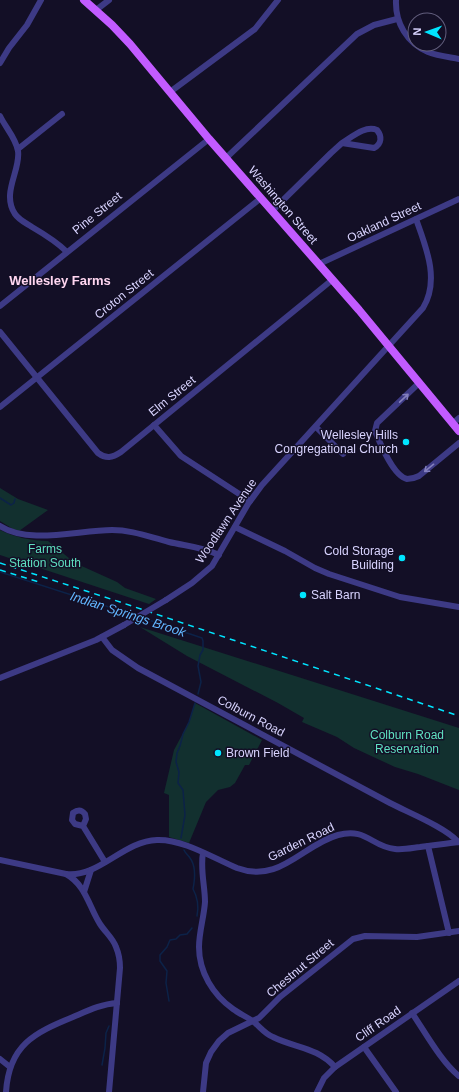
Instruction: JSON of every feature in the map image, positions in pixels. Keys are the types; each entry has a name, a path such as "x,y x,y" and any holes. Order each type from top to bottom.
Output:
{"main road":[{"name":"Washington Street","path":"84,0 125,38 226,158 319,264 420,383 456,421 459,431"}],"street":[{"path":"0,63 41,0"},
{"path":"96,10 109,0"},
{"path":"170,92 255,30 278,0"},
{"path":"396,0 397,19 406,34 417,46 433,54 459,59"},
{"path":"226,158 357,34 370,26 397,19"},
{"path":"18,149 62,114"},
{"path":"0,116 18,149 18,159 12,180 11,191 14,212 20,219 51,239 67,252"},
{"path":"272,211 342,143 361,132 370,129 375,129 380,138 379,144 374,148 342,143"},
{"name":"Pine Street","path":"0,306 209,138"},
{"name":"Croton Street","path":"0,406 261,198"},
{"name":"Oakland Street","path":"319,264 459,200"},
{"name":"Woodlawn Avenue","path":"0,678 102,637 166,600 204,574 212,566 250,501 266,481 421,312 428,300 431,276 425,243 416,219"},
{"name":"Elm Street","path":"36,378 98,453 109,458 115,456 154,425 332,280"},
{"path":"0,332 36,378"},
{"path":"420,383 377,423 375,427 374,431 392,465 398,474 403,477 408,479 414,478 419,476 459,443"},
{"path":"154,425 181,456 250,501"},
{"path":"316,427 343,454"},
{"path":"0,526 14,533 30,535 66,534 95,530 126,531 207,550 219,555"},
{"path":"235,527 324,572 400,597 459,607"},
{"name":"Colburn Road","path":"102,637 112,650 138,668 430,823 452,835 458,842"},
{"path":"83,826 105,862"},
{"name":"Garden Road","path":"66,874 79,874 91,870 136,845 154,840 177,843 240,869 256,872 270,870 284,865 333,836 347,833 359,834 391,849 401,850 458,842"},
{"path":"428,846 448,933"},
{"path":"203,853 202,861 205,900 199,947 202,966 217,995 269,1036 314,1051 325,1057 335,1067"},
{"path":"0,860 66,874 76,880 84,892 99,923 113,941 119,953 120,968 110,1092"},
{"path":"84,892 91,870"},
{"name":"Chestnut Street","path":"203,1092 205,1066 209,1056 221,1039 228,1033 259,1018 280,997 356,937 413,938 459,931"},
{"name":"Cliff Road","path":"317,1092 324,1078 335,1067 459,981"},
{"path":"6,1092 10,1067 21,1048 31,1037 99,1006 117,1003"},
{"path":"412,1013 444,1060 459,1076"},
{"path":"364,1047 396,1092"},
{"path":"0,1060 10,1067"}],"green space":[{"path":"0,488 18,499 48,510 19,531 13,529 0,521"},
{"name":"Farms Station South","path":"0,530 23,538 48,541 75,563 117,582 125,588 156,599 149,604 0,555"},
{"name":"Colburn Road Reservation","path":"140,627 459,728 459,790 395,767 354,748 337,737 302,722 304,718 187,656"},
{"path":"195,703 262,740 249,765 245,765 235,783 230,787 218,790 206,802 189,843 169,837 169,795 164,793 174,750 189,722"}],"waterway":[{"path":"0,498 11,505 14,503 15,499"},
{"name":"Indian Springs Brook","path":"0,572 137,616"},
{"name":"Indian Springs Brook","path":"140,617 202,638 203,650 200,655 198,666 201,682 198,694"},
{"name":"Indian Springs Brook","path":"181,838 185,815 183,790 178,783 179,772 176,762 177,753 183,734 189,722 195,703"},
{"name":"Indian Springs Brook","path":"184,850 192,861 194,869 195,877 193,889 198,902 197,916"},
{"name":"Indian Springs Brook","path":"169,1001 166,983 167,971 160,961 160,955 167,947 170,940 176,939 180,935 187,934 192,928"},
{"name":"Indian Springs Brook","path":"102,1065 106,1033 109,1026"}],"railway":[{"path":"0,563 459,716"},
{"path":"0,570 39,582"}],"place":[{"name":"Wellesley Hills Congregational Church","path":"406,442"},
{"name":"Cold Storage Building","path":"402,558"},
{"name":"Salt Barn","path":"303,595"},
{"name":"Brown Field","path":"218,753"}],"district":[{"name":"Wellesley Farms","path":"60,280"}]}
